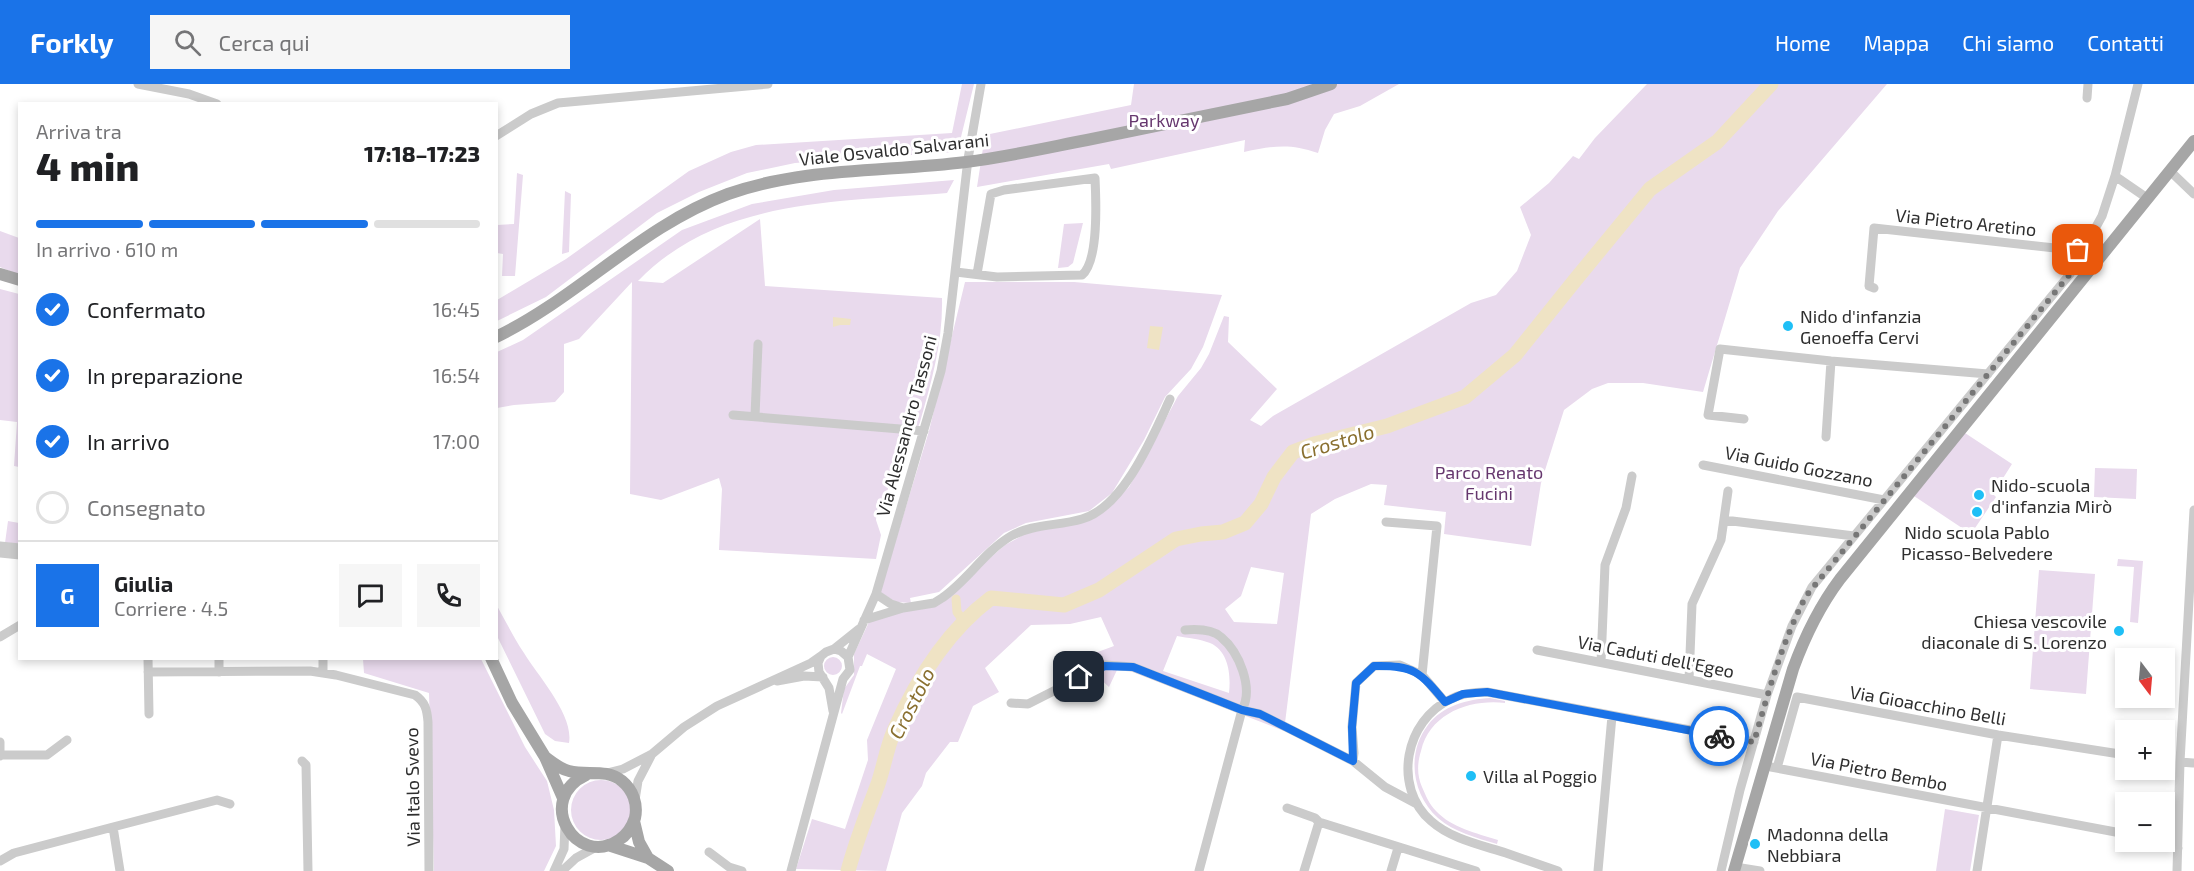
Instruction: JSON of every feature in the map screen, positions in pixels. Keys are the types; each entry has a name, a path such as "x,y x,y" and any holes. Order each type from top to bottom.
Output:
{"main road":[{"name":"Viale Osvaldo Salvarani","path":"498,336 548,308 661,227 692,210 744,189 764,183 810,176 927,166 1001,156 1287,99 1331,84"},
{"path":"1735,869 1771,767 1799,653 1812,622 1829,593 2194,141"},
{"path":"0,274 18,279"},
{"path":"492,660 512,703 545,758 563,798 562,815 565,825 578,840 648,858 668,871"},
{"path":"545,758 565,771 586,775 607,773 627,785 635,801 634,821 639,842 648,858"},
{"path":"563,798 575,781 586,775"},
{"path":"602,846 627,834 634,821"}],"street":[{"path":"138,84 189,94 212,102"},
{"path":"498,135 531,114 558,103 767,84"},
{"name":"Via Alessandro Tassoni","path":"791,871 843,679 850,670 848,657 876,594 945,352 964,187 981,84"},
{"path":"2087,98 2088,84"},
{"name":"Via Guido Gozzano","path":"1703,465 1884,500 2070,274 2102,216 2115,176 2138,84"},
{"path":"2170,171 2194,194"},
{"path":"2115,176 2147,198"},
{"path":"956,272 998,277 1082,275 1088,267 1097,226 1095,178 1005,190 991,194 977,274"},
{"name":"Via Pietro Aretino","path":"1874,288 1869,286 1874,228 2082,251"},
{"path":"755,416 758,344"},
{"path":"1744,419 1708,415 1720,349 1988,374"},
{"path":"1826,437 1831,361"},
{"path":"862,624 903,608 934,603 1010,537 1027,529 1081,519 1099,512 1115,497 1130,474 1170,399"},
{"path":"733,415 924,431"},
{"path":"1601,662 1605,565 1626,508 1632,476"},
{"path":"1689,680 1692,604 1721,540 1728,491"},
{"path":"1721,871 1740,790 1767,695 1792,626 1806,596 1884,500"},
{"path":"2177,871 2180,762 2190,641 2194,510"},
{"path":"1724,520 1854,536"},
{"path":"1386,522 1437,526 1422,675"},
{"path":"0,546 18,548"},
{"path":"0,553 18,555"},
{"path":"876,594 891,604 903,608"},
{"name":"Via Alessandro Tassoni","path":"833,714 831,695 818,667 821,657 826,652 834,650 862,624"},
{"path":"0,637 18,626"},
{"path":"1185,630 1199,628 1220,636 1234,653 1246,680 1246,703 1242,710 1198,871"},
{"path":"834,650 841,651 848,657"},
{"name":"Via Caduti dell'Egeo","path":"1537,650 1767,695"},
{"path":"607,773 623,770 652,754 697,718 730,699 769,683 821,657"},
{"path":"148,660 148,714"},
{"path":"219,660 219,672"},
{"path":"323,660 323,673"},
{"path":"1353,761 1352,727 1356,683 1374,666 1400,665 1422,675 1445,702"},
{"path":"1011,703 1028,704 1105,666 1133,667 1242,710 1260,714 1353,761 1385,787 1415,803 1436,825 1457,837 1558,871"},
{"name":"Via Italo Svevo","path":"148,672 310,671 415,695 423,701 427,710 428,722 429,871"},
{"path":"769,683 804,676 836,681 843,679"},
{"path":"1415,803 1407,769 1411,746 1419,726 1426,717 1445,702 1463,694 1487,692 1754,742"},
{"name":"Via Gioacchino Belli","path":"1771,767 1797,697 1998,735 2115,753"},
{"path":"1598,871 1612,716"},
{"path":"1977,871 1998,735"},
{"path":"0,742 0,756 47,755 67,740"},
{"path":"635,801 638,781 652,754"},
{"path":"302,761 306,765 308,871"},
{"path":"2180,762 2193,763"},
{"name":"Via Pietro Bembo","path":"1771,767 2115,832"},
{"path":"0,861 14,853 217,800 230,804"},
{"path":"1287,808 1315,818 1318,822 1456,868 1476,871"},
{"path":"1304,871 1318,822"},
{"path":"554,871 564,849 565,825"},
{"path":"113,827 120,871"},
{"path":"562,871 576,858 602,846"},
{"path":"1391,871 1398,848"},
{"path":"709,852 729,867 742,871"},
{"path":"1735,869 1760,871"}],"green space":[{"path":"962,84 974,84 955,152 795,163 747,173 699,192 657,213 546,297 498,321 498,299 566,259 689,171 731,152 756,145 952,133"},
{"name":"Parkway","path":"1134,84 1399,84 1360,106 1334,114 1325,130 1318,153 1281,146 1244,152 1245,140 1111,169 1109,164 977,187 985,135 1131,105"},
{"name":"Parco Renato Fucini","path":"1647,84 1887,84 1778,211 1740,268 1703,392 1643,383 1608,383 1592,389 1564,410 1541,483 1531,546 1444,534 1446,512 1384,505 1387,485 1371,484 1335,499 1311,514 1284,731 1130,671 1117,670 1109,687 1095,668 1095,653 1114,646 1101,617 1070,624 1031,625 985,668 999,692 973,706 958,742 950,742 926,773 922,786 902,813 886,871 796,869 812,819 845,829 868,760 867,740 896,669 867,654 841,713 844,689 854,675 854,654 869,622 881,616 936,605 1005,545 1029,532 1098,516 1129,487 1178,396 1201,368 1209,354 1224,316 1229,317 1228,342 1277,389 1250,420 1261,426 1273,416 1471,303 1496,295 1517,271 1531,235 1520,207 1549,183 1573,156 1579,159 1595,138","holes":["1251,567 1284,573 1277,624 1234,622 1225,609 1241,596","1177,636 1210,643 1221,652 1229,672 1229,693 1163,671"]},
{"path":"517,173 523,175 515,276 502,276 503,254 498,253 498,225 514,224"},
{"path":"954,180 947,193 823,203 782,209 743,219 705,234 670,254 638,281 663,283 760,219 765,286 942,298 939,345 920,422 917,430 909,430 885,497 877,510 876,520 881,535 876,559 719,550 722,489 719,478 661,500 630,494 632,282 579,339 564,344 564,392 555,402 498,408 498,352 523,340 682,230 752,204 834,190"},
{"path":"565,191 571,194 569,252 562,254"},
{"path":"1083,223 1073,263 1068,267 1058,268 1064,224"},
{"path":"0,231 18,238 18,275 0,267"},
{"path":"965,282 1074,282 1222,295 1203,347 1191,369 1165,397 1144,440 1112,493 1089,511 1026,523 1004,533 939,592 910,598 911,603 896,602 880,592 929,431"},
{"path":"0,289 18,294 18,467 14,466 17,422 0,420"},
{"path":"1965,433 2012,464 1993,494 1996,497 1971,534 1914,496"},
{"path":"2095,468 2137,469 2136,499 2094,497"},
{"path":"8,521 18,523 18,544 5,543"},
{"path":"2118,559 2143,561 2138,623 2130,622 2134,567 2117,566"},
{"path":"2039,570 2095,574 2086,694 2030,689"},
{"path":"498,608 520,647 561,708 569,732 569,743 555,741 545,734 498,638"},
{"path":"829,657 837,657 842,662 840,673 829,675 824,670 824,662"},
{"path":"363,660 482,660 525,747 547,781 554,810 556,846 544,871 434,871 429,693 364,673"},
{"path":"1490,698 1505,701 1505,703 1478,703 1465,706 1442,718 1426,738 1418,769 1422,787 1430,803 1442,817 1457,826 1498,840 1497,844 1458,831 1438,818 1422,798 1415,773 1417,748 1421,736 1434,718 1456,705"},
{"path":"595,780 607,780 618,785 626,793 631,810 629,822 618,835 607,840 595,840 584,835 576,827 571,816 571,804 576,793 584,785"},
{"path":"1945,809 1979,815 1970,871 1936,871"}],"shaded area":[{"path":"833,317 851,319 850,325 833,327"},
{"path":"1150,326 1163,327 1159,350 1147,348"}],"waterway":[{"name":"Crostolo","path":"848,871 892,737 903,712 934,658 975,611 991,598 1064,605 1099,590 1176,539 1223,532 1245,523 1261,504 1274,477 1293,452 1314,444 1387,426 1465,397 1515,355 1650,189 1717,142 1771,84"},
{"path":"956,599 957,612 965,623"}],"way so far":[{"path":"1719,736 1754,742 1767,695 1792,626 1806,596 2070,274 2082,251 2078,250"}],"place":[{"name":"Nido d'infanzia Genoeffa Cervi","path":"1788,326"},
{"name":"Nido-scuola d'infanzia Mirò","path":"1979,495"},
{"name":"Nido scuola Pablo Picasso-Belvedere","path":"1977,512"},
{"name":"Chiesa vescovile diaconale di S. Lorenzo","path":"2119,631"},
{"name":"Villa al Poggio","path":"1471,776"},
{"name":"Madonna della Nebbiara","path":"1755,844"}],"route":[{"path":"1079,677 1105,666 1133,667 1242,710 1260,714 1353,761 1352,727 1356,683 1374,666 1400,665 1422,675 1445,702 1463,694 1487,692 1719,736"}]}
